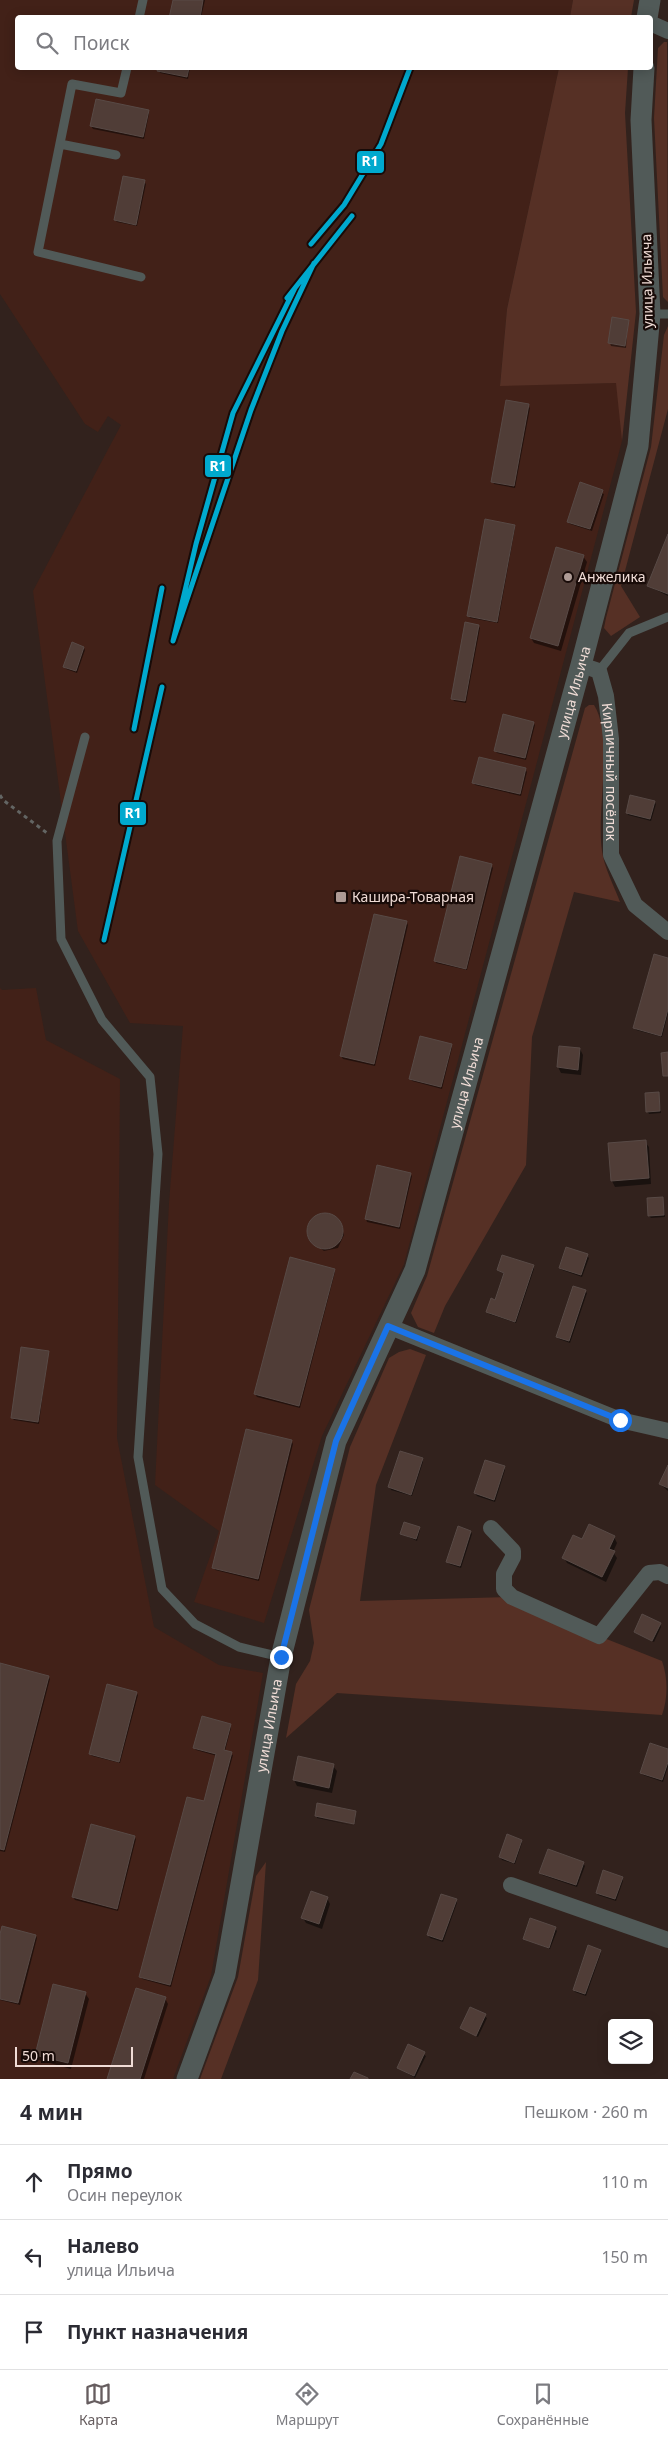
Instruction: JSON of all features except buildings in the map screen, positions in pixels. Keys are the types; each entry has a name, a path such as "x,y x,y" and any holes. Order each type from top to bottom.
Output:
{"street":[{"path":"648,15 650,0"},
{"path":"653,24 668,31"},
{"name":"улица Ильича","path":"187,2079 225,1975 281,1657 336,1441 415,1270 590,668 638,446 659,314 641,120 644,70"},
{"name":"Кирпичный посёлок","path":"590,668 606,696 610,739 612,855 635,905 668,932"},
{"path":"388,1326 620,1420 668,1431"},
{"path":"491,1528 512,1551 513,1557 504,1574 504,1589 512,1597 599,1636 649,1573 660,1572 668,1576"},
{"path":"511,1885 668,1940"}],"lane":[{"path":"139,15 143,0"},
{"path":"126,70 121,92 72,84 38,252 141,277"},
{"path":"60,144 116,155"},
{"path":"590,668 629,633 668,617"},
{"path":"85,737 58,841 61,939 102,1020 150,1077 158,1154 138,1457 162,1589 195,1624 239,1647 281,1657"}],"path":[{"path":"0,795 3,800 58,841"}],"shaded area":[{"path":"0,0 573,0 570,15 15,15 15,70 559,70 507,309 500,385 617,383 622,441 404,1264 322,1436 264,1623 194,1602 219,1531 155,1485 169,1203 183,1026 130,1023 78,931 33,591 121,425 108,416 98,432 85,424 0,294"},
{"path":"573,0 634,0 631,15 570,15"},
{"path":"664,42 667,42 668,302 663,297 654,118 658,48"},
{"path":"559,70 628,70 625,113 636,312 622,441 616,383 500,386 507,309"},
{"path":"668,326 668,409 621,586 640,617 611,636 604,628 651,447 664,335"},
{"path":"589,705 594,705 600,719 603,735 602,851 607,870 620,902 574,892 532,1037 526,1165 445,1306 434,1333 418,1327 411,1313 427,1276 585,708"},
{"path":"0,988 2,990 36,988 46,1040 120,1079 117,1438 154,1627 219,1665 263,1673 211,1976 173,2079 0,2079"},
{"path":"410,1349 426,1355 376,1485 360,1601 512,1597 599,1636 662,1661 666,1688 662,1715 337,1693 286,1738 296,1684 310,1661 314,1643 309,1610 350,1447 389,1358 399,1352"},
{"path":"266,1862 258,1980 221,2079 200,2079 238,1977 256,1876"}],"transit line":[{"name":"R1","path":"311,244 344,205 381,144 409,70"},
{"name":"R1","path":"287,298 352,216"},
{"name":"R1","path":"295,288 233,413 196,544 173,641 251,410 282,331 314,263"},
{"name":"R1","path":"134,729 162,588"},
{"name":"R1","path":"104,940 162,687"}],"place":[{"name":"Анжелика","path":"568,577"},
{"name":"Кашира-Товарная","path":"341,897"}],"route":[{"path":"281,1657 336,1441 388,1326 620,1420"}]}
